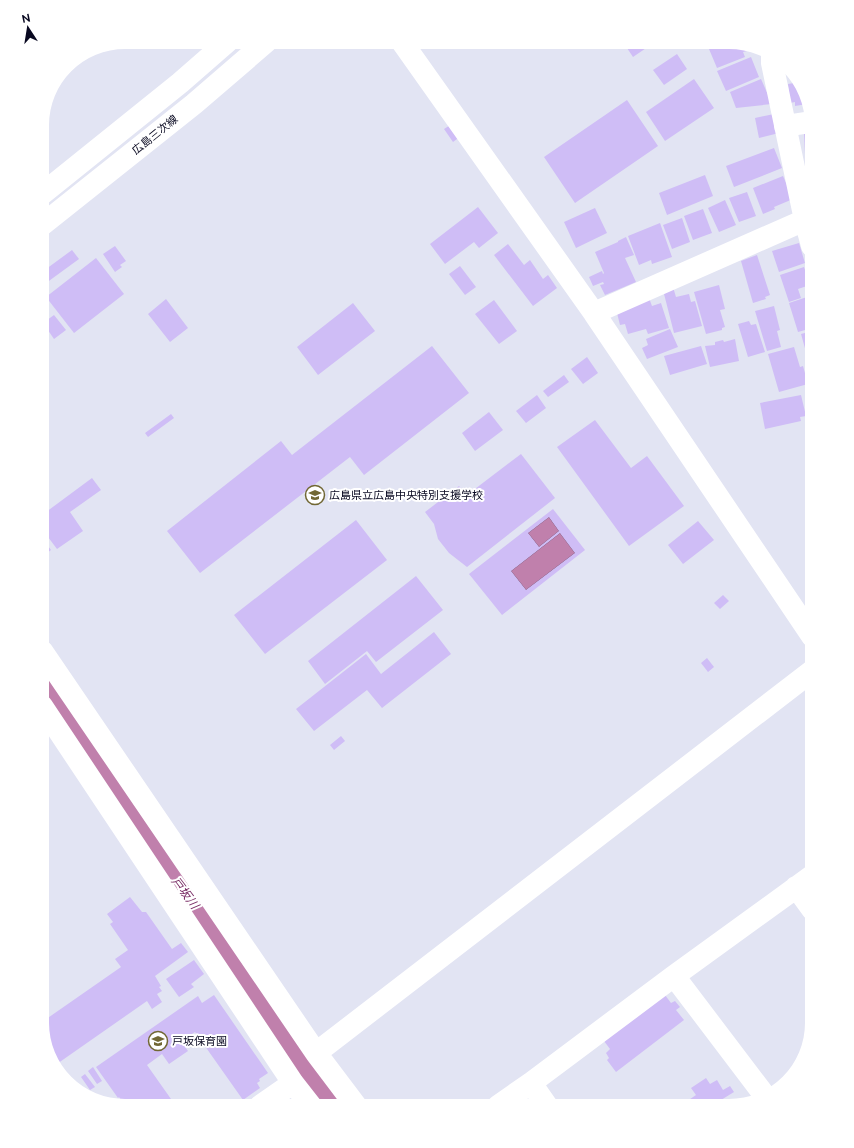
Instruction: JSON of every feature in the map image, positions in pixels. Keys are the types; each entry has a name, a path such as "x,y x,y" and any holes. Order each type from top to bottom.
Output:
{"street":[{"path":"49,188 180,83 219,49"},
{"name":"広島三次線","path":"49,219 194,104 258,49"},
{"path":"407,49 594,313 805,626"},
{"path":"594,313 805,220 784,126 772,63"},
{"path":"784,126 805,123"},
{"path":"49,661 316,1053 351,1099"},
{"path":"316,1053 805,675"},
{"path":"49,717 293,1083 306,1099"},
{"path":"508,1099 804,882"},
{"path":"674,976 762,1091"},
{"path":"270,1099 293,1083"},
{"path":"531,1083 542,1099"}],"shaded area":[{"path":"549,517 559,531 539,547 528,533"},
{"path":"560,533 575,553 526,590 511,571"}],"building":[{"path":"628,49 645,49 633,57"},
{"path":"709,49 734,49 746,51 743,52 745,57 717,68"},
{"path":"677,54 687,69 664,85 653,70"},
{"path":"751,57 759,77 726,91 717,71"},
{"path":"694,79 714,108 665,141 646,112"},
{"path":"761,79 772,104 736,108 730,92"},
{"path":"792,83 795,87 802,105 795,106 795,102 790,103 788,84"},
{"path":"627,100 658,146 575,203 544,157"},
{"path":"774,114 779,133 759,138 755,118"},
{"path":"452,124 461,136 453,142 444,129"},
{"path":"804,133 805,133 805,154"},
{"path":"774,148 782,168 734,187 726,166"},
{"path":"705,175 713,196 667,215 659,193"},
{"path":"783,176 793,199 774,207 775,209 763,214 753,188"},
{"path":"747,192 756,216 739,222 729,198"},
{"path":"725,200 736,225 719,232 708,208"},
{"path":"478,207 498,233 479,248 474,242 445,264 430,244"},
{"path":"595,208 607,233 576,248 564,222"},
{"path":"703,209 712,233 693,240 684,216"},
{"path":"682,218 690,242 672,249 663,225"},
{"path":"660,223 672,257 652,264 651,260 639,265 628,236"},
{"path":"626,237 634,255 625,258 636,282 605,295 600,285 604,284 603,282 593,286 589,277 602,271 603,274 604,273 595,252"},
{"path":"799,243 805,263 779,272 772,251"},
{"path":"508,244 524,265 530,260 543,279 548,275 557,288 533,306 494,255"},
{"path":"115,246 126,261 120,265 122,267 115,272 103,254"},
{"path":"72,250 79,259 49,281 49,267"},
{"path":"757,255 770,295 765,297 766,299 753,303 741,261"},
{"path":"96,258 124,294 74,333 49,301 49,295"},
{"path":"460,266 476,287 465,295 449,274"},
{"path":"804,267 805,287 798,289 801,298 789,302 780,275"},
{"path":"719,285 725,309 720,310 725,327 722,328 722,330 706,334 694,292"},
{"path":"673,287 676,297 689,294 691,302 695,301 702,326 674,333 663,290"},
{"path":"649,298 652,306 661,303 669,328 648,334 646,329 628,334 625,324 620,325 616,309"},
{"path":"805,298 805,330 798,332 789,303"},
{"path":"166,299 188,328 170,342 148,314"},
{"path":"494,300 517,331 499,344 475,314"},
{"path":"353,303 375,331 318,375 297,347"},
{"path":"774,306 780,330 777,331 781,347 767,351 755,311"},
{"path":"54,315 66,330 54,339 49,332 49,319"},
{"path":"749,321 751,325 756,324 765,352 748,357 738,324"},
{"path":"670,329 678,347 647,359 642,348 648,345 646,339"},
{"path":"805,333 805,348 801,334"},
{"path":"735,339 739,361 710,367 705,346 715,345 715,342 723,340 724,342"},
{"path":"432,346 469,393 364,475 350,457 200,573 167,531 281,441 292,455"},
{"path":"701,346 707,364 670,375 664,356"},
{"path":"794,347 800,367 803,366 805,373 805,385 779,392 768,354"},
{"path":"587,357 598,373 583,384 571,369"},
{"path":"564,375 569,382 548,397 543,391"},
{"path":"537,395 546,408 526,423 516,411"},
{"path":"801,395 805,416 800,417 801,421 765,429 760,403"},
{"path":"489,412 503,430 475,451 462,433"},
{"path":"171,414 174,418 148,437 145,433"},
{"path":"595,420 631,468 647,456 684,506 629,546 557,447"},
{"path":"521,454 555,498 467,567 449,553 438,539 434,524 425,512 459,486 467,495"},
{"path":"92,478 101,490 70,512 83,531 57,549 49,538 49,510"},
{"path":"553,509 585,550 502,615 469,574","holes":["549,517 559,531 539,547 528,533","560,533 575,553 526,590 511,571"]},
{"path":"356,520 387,560 265,654 234,615"},
{"path":"698,521 714,540 683,564 668,545"},
{"path":"416,576 443,610 376,662 367,651 325,684 308,661"},
{"path":"723,595 729,601 720,609 714,603"},
{"path":"434,632 451,654 382,708 367,690 314,731 296,709 366,654 381,674"},
{"path":"707,658 714,667 708,672 701,663"},
{"path":"341,736 345,741 334,750 330,745"},
{"path":"130,897 142,912 146,912 172,949 181,943 188,952 155,976 161,986 159,987 162,991 157,994 162,1002 152,1009 147,1001 60,1062 52,1043 49,1017 121,967 115,959 128,950 110,924 113,922 107,914"},
{"path":"194,960 204,974 191,984 194,987 179,997 166,979"},
{"path":"214,995 268,1073 259,1079 260,1081 257,1083 260,1088 242,1099 195,1032 181,1041 188,1051 169,1064 162,1054 147,1065 171,1099 118,1098 96,1067 198,996 202,1003"},
{"path":"665,995 671,1003 675,1001 680,1007 676,1010 684,1020 616,1072 607,1060 609,1058 606,1053 610,1049 604,1041"},
{"path":"93,1067 102,1081 97,1084 88,1071"},
{"path":"85,1074 95,1087 90,1090 81,1077"},
{"path":"706,1078 710,1084 717,1080 723,1090 730,1086 734,1092 723,1099 690,1099 696,1095 691,1088"}],"waterway":[{"name":"戸坂川","path":"49,688 82,745 148,842 229,951 330,1099"}],"place":[{"name":"広島県立広島中央特別支援学校","path":"315,495"},
{"name":"戸坂保育園","path":"158,1041"}]}
